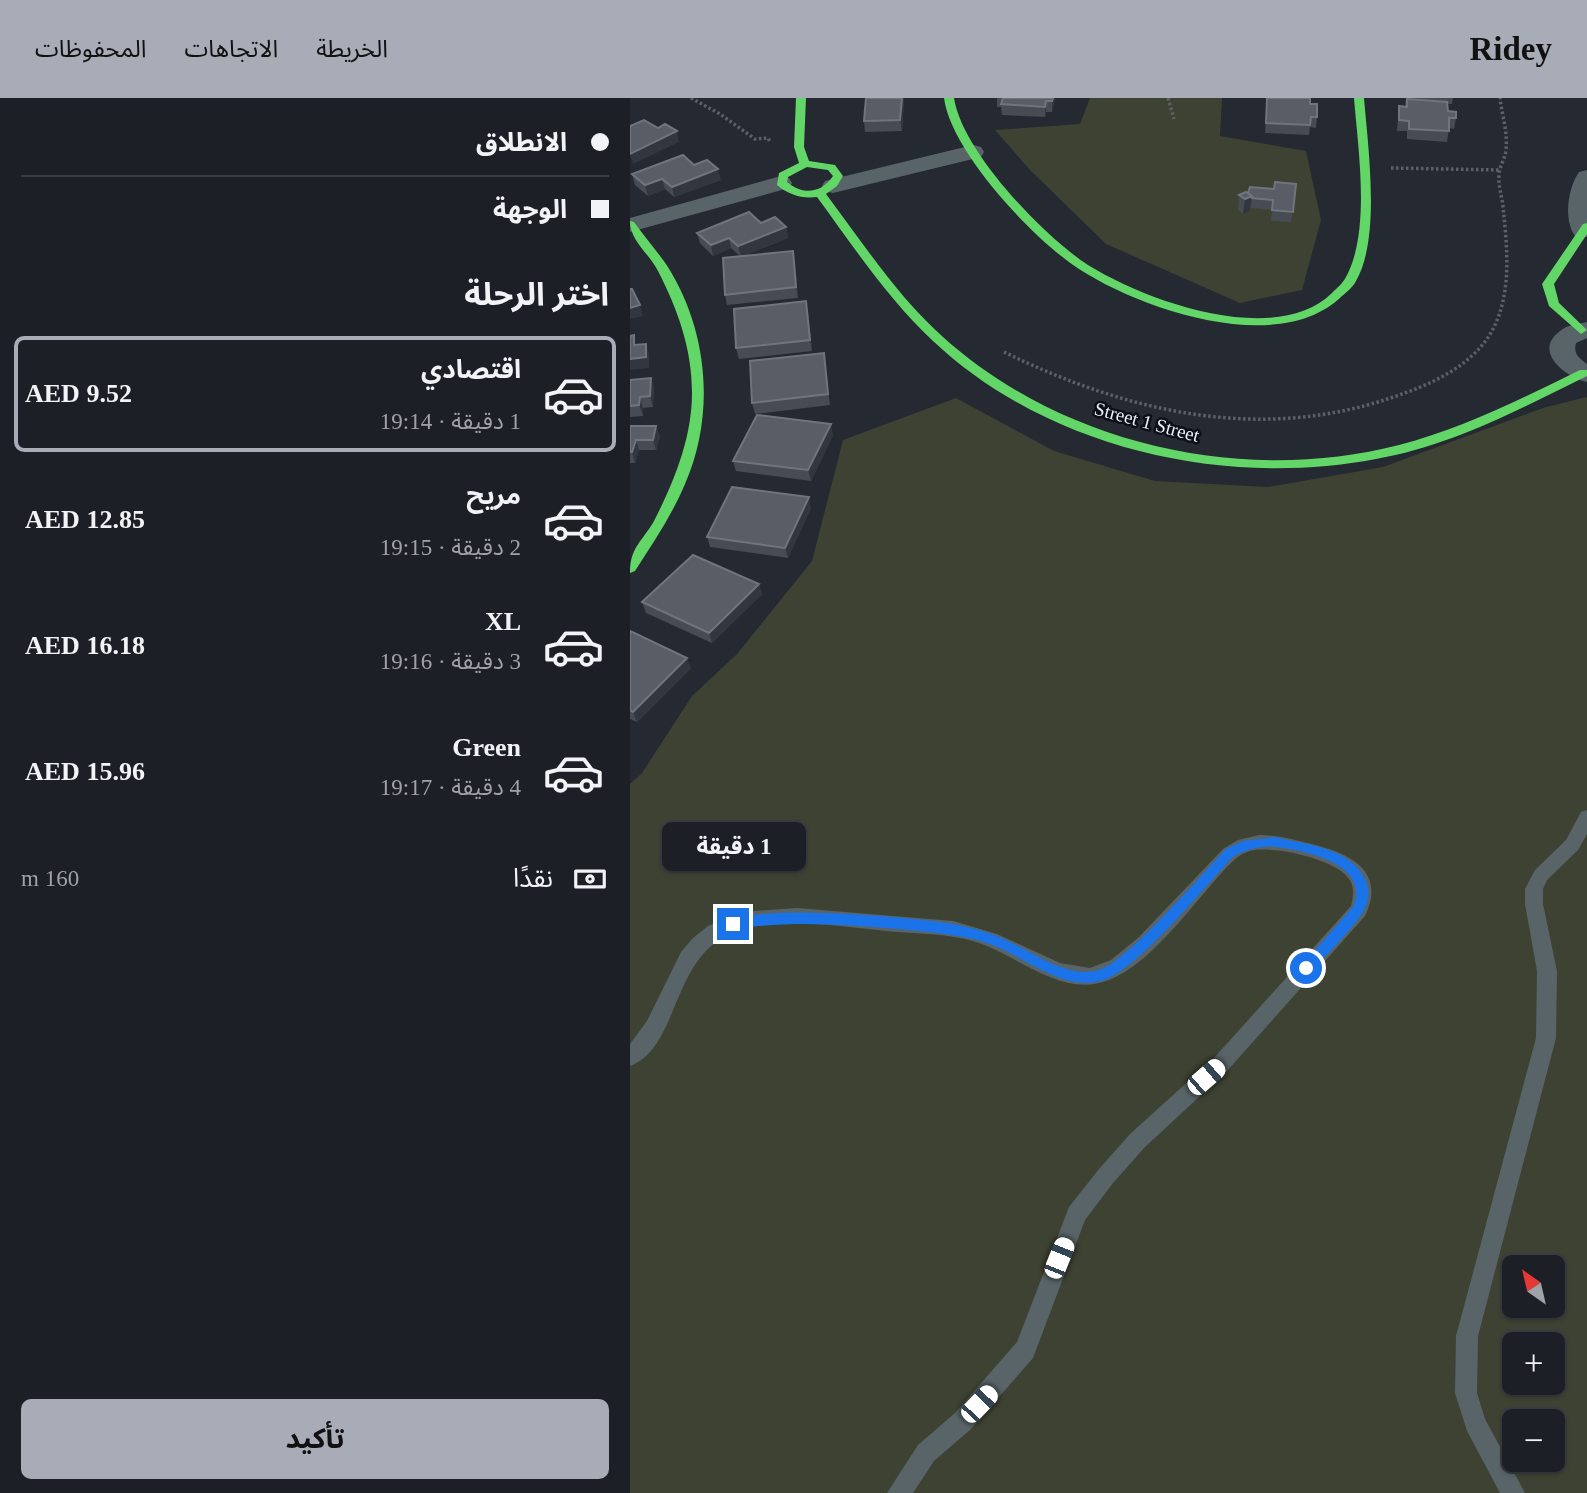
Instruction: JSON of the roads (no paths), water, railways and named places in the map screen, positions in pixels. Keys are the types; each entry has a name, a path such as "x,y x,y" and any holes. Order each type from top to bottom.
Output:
{"street":[{"path":"801,98 799,146 805,164 828,182"},
{"path":"949,98 949,108 967,144 1025,216 1058,249 1087,270 1122,289 1197,314 1243,322 1278,320 1310,313 1335,299 1350,281 1357,265 1360,244 1363,169 1359,98"},
{"path":"649,245 726,208 787,188 828,182 967,144"},
{"path":"787,188 787,171 805,164"},
{"path":"1585,373 1569,364 1561,352 1562,341 1584,330 1552,303 1546,292 1585,229 1580,198 1587,177"},
{"name":"Street 1 Street","path":"828,182 899,298 957,356 997,386 1041,410 1101,433 1164,452 1273,466 1330,463 1377,456 1426,441 1505,411 1585,373"},
{"path":"631,225 726,208"},
{"path":"630,568 652,540 676,495 692,451 698,403 696,358 685,316 669,279 649,245 631,225"}],"lane":[{"path":"1513,1493 1475,1423 1466,1394 1467,1336 1546,1038 1547,971 1534,904 1534,889 1541,875 1572,845 1587,817"},
{"path":"630,1057 649,1037 683,964 696,947 713,933 733,924 766,918 834,918 957,930 995,940 1066,974 1084,977 1102,975 1132,956 1220,862 1243,845 1275,842 1332,856 1356,873 1362,886 1363,899 1358,910 1220,1065 1137,1141 1106,1176 1077,1214 1025,1350 971,1412 926,1453 899,1493"}]}
